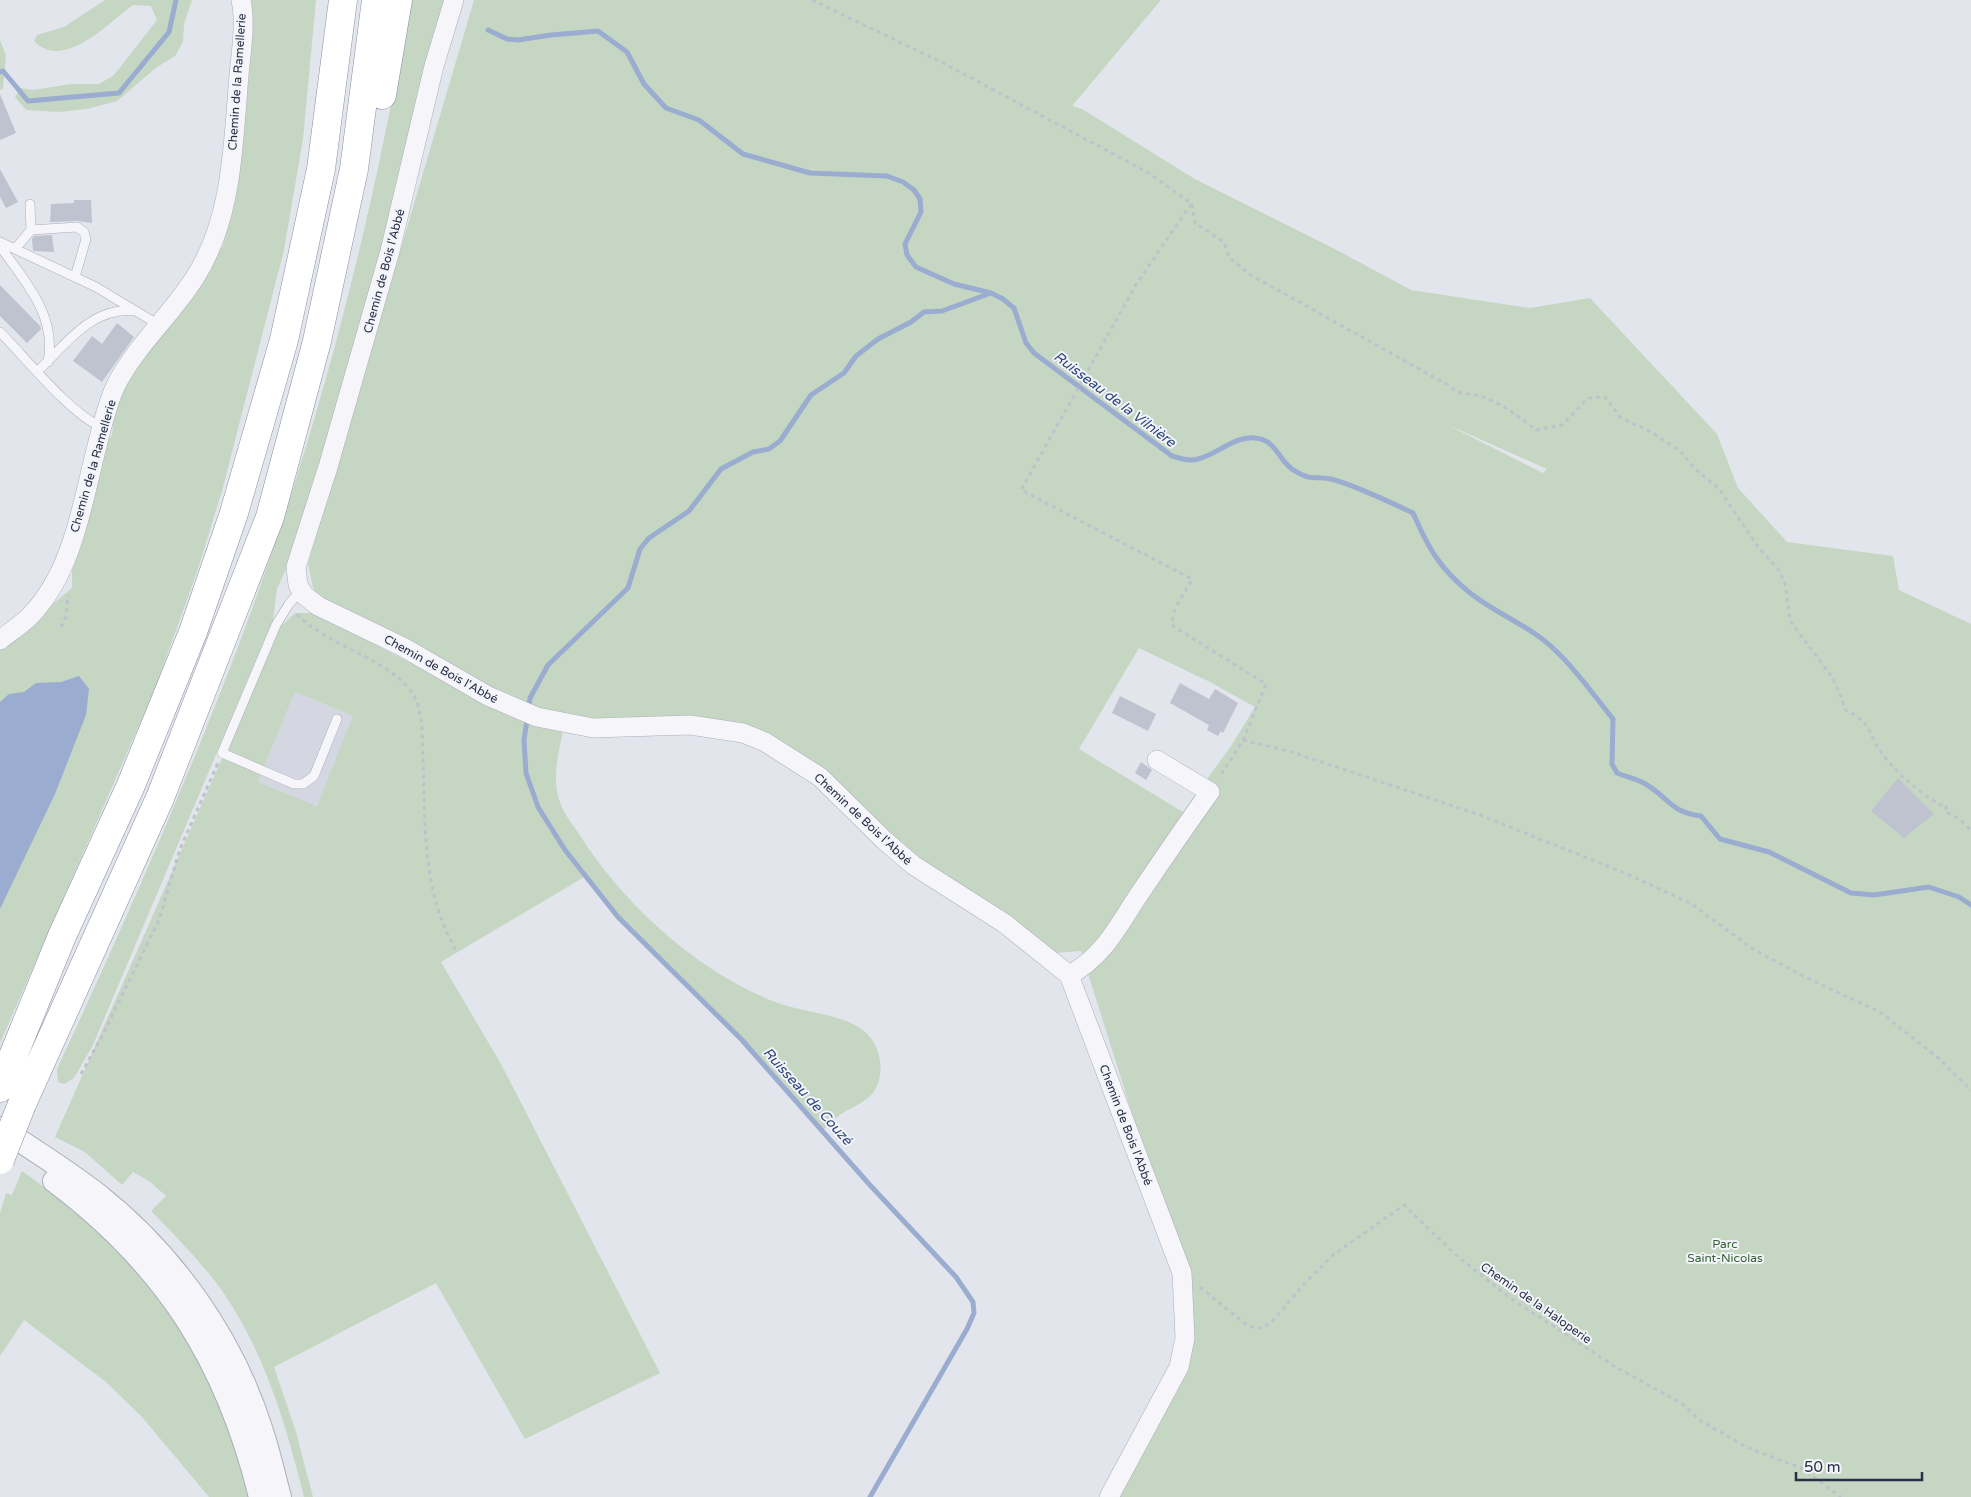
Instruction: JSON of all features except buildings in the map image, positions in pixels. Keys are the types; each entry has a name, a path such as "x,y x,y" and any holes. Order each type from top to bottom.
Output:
{"highway":[{"path":"321,169 314,127 326,0"},
{"path":"0,1088 62,936 131,785 193,632 228,531 284,340 321,169 343,0"},
{"path":"0,1160 22,1104 160,798 270,517 317,341 354,169 376,0"},
{"path":"354,169 377,121 398,0"}],"street":[{"name":"Chemin de la Ramellerie","path":"0,640 29,617 40,603 68,555 102,427 116,386 138,350 194,280 214,244 226,200 241,42 241,0"},
{"name":"Chemin de Bois l'Abbé","path":"454,0 434,66 390,251 328,467 296,567 294,597 310,602 397,644 488,696 537,717 593,728 690,725 743,733 765,742 820,777 884,840 913,865 1004,924 1069,975 1182,1273 1185,1338 1179,1368 1109,1497"},
{"path":"1069,975 1084,967 1111,940 1138,896 1210,792 1156,760"},
{"path":"0,1128 70,1174 120,1214 161,1254 191,1291 212,1321 241,1377 262,1430 280,1497"},
{"path":"0,1144 48,1176 89,1208 134,1250 176,1301 216,1369 235,1412 260,1497"}],"lane":[{"path":"16,248 31,230 30,204"},
{"path":"31,230 78,227 84,232 86,239 75,277"},
{"path":"0,242 96,287 159,324"},
{"path":"0,246 44,312 50,337 48,362"},
{"path":"38,371 92,320 119,311 138,312"},
{"path":"0,332 82,416 89,422 102,427"},
{"path":"294,597 276,625 222,753 294,784 303,784 314,776 337,719"}],"path":[{"path":"812,0 945,64 1148,172 1192,204 1195,223 1224,242 1229,257 1249,274 1448,385 1461,395 1479,396 1507,409 1536,430 1562,425 1588,398 1605,397 1620,418 1651,432 1680,451 1694,468 1719,489 1758,547 1778,569 1784,583 1790,621 1832,677 1842,699 1844,710 1857,715 1868,726 1883,754 1915,788 1942,805 1946,805 1946,812 1958,818 1971,830"},
{"path":"1192,204 1137,283 1021,490 1192,579 1186,593 1175,608 1171,620 1173,626 1266,684 1243,740 1210,792"},
{"path":"294,597 310,626 382,667 403,682 414,696 421,716 425,801 424,834 429,873 441,920 457,952"},
{"path":"1243,740 1295,753 1480,815 1627,874 1690,903 1753,949 1802,976 1880,1012 1937,1057 1971,1090"},
{"path":"81,1074 103,1034 159,920 180,850 222,753"},
{"name":"Chemin de la Haloperie","path":"1182,1273 1244,1323 1257,1328 1271,1323 1302,1286 1333,1256 1404,1205 1456,1255 1510,1298 1614,1366 1681,1403 1709,1425 1746,1448 1801,1468 1841,1497"}],"shaded area":[{"path":"295,692 354,716 317,806 258,782"}],"green space":[{"path":"105,0 192,0 184,24 183,42 175,56 157,67 117,101 87,109 59,112 26,110 15,97 20,88 33,90 71,84 99,84 114,75 157,20 151,6 133,5 99,32 72,48 59,51 46,49 34,41 37,35 64,27"},
{"path":"249,0 316,0 303,139 284,250 222,491 198,569 155,689 0,1043 0,648 72,588 72,562 105,446 112,435 115,408 120,392 142,355 223,246 233,199 248,87 253,31"},
{"path":"410,0 449,0 391,222 295,549 277,589 273,620 93,1045 74,1078 64,1084 58,1082 57,1069 107,961 201,742 244,631 297,476 342,319 362,240 396,80"},
{"name":"Parc Saint-Nicolas","path":"474,0 1161,0 1072,106 1082,109 1195,179 1335,249 1411,290 1530,308 1590,298 1717,434 1738,488 1787,542 1893,556 1899,590 1971,624 1971,1497 1115,1497 1190,1346 1148,1164 1081,951 1055,953 907,852 787,746 565,718 522,704 315,597 308,564","holes":["1446,424 1547,469 1543,473","1139,648 1210,682 1255,707 1231,746 1183,812 1079,749"]},
{"path":"0,40 6,55 3,89 0,90"},
{"path":"295,613 314,613 501,710 563,731 556,777 556,787 561,805 569,820 597,860 641,911 665,934 692,955 719,974 748,990 778,1003 839,1019 861,1029 875,1044 879,1054 880,1065 878,1084 869,1097 834,1119 822,1131 742,1040 618,917 586,876 441,962 501,1064 660,1373 525,1439 436,1283 274,1367 296,1432 313,1497 304,1497 276,1401 268,1378 247,1332 226,1297 207,1271 151,1211 166,1196 149,1181 133,1172 122,1185 85,1152 55,1137 280,627","holes":["295,692 353,716 317,806 258,782"]},
{"path":"22,1171 55,1196 117,1251 169,1314 192,1349 211,1385 228,1424 249,1497 209,1497 142,1417 106,1382 24,1320 0,1356 0,1213 6,1193 12,1195"}],"water":[{"path":"79,676 89,689 86,715 55,794 0,909 0,702 9,694 24,692 36,683 61,682"}],"waterway":[{"name":"Ruisseau de la Vilnière","path":"0,72 3,71 28,101 119,93 169,32 176,0"},
{"name":"Ruisseau de la Vilnière","path":"488,30 507,39 518,40 598,31 627,52 644,84 666,108 699,120 743,154 810,173 887,176 903,182 914,190 920,199 921,212 905,244 907,255 916,267 954,284 991,293 1003,299 1014,308 1026,343 1034,353 1172,456 1195,460 1205,457 1233,442 1255,438 1269,443 1289,467 1300,474 1340,481 1413,513 1429,547 1450,574 1480,600 1547,643 1572,668 1613,719 1612,764 1617,773 1655,790 1676,808 1701,816 1720,839 1769,852 1851,893 1874,895 1929,887 1959,897 1971,905"},
{"name":"Ruisseau de Couzé","path":"529,707 530,698 548,665 628,588 640,549 649,538 689,511 721,469 753,452 769,449 780,441 811,395 844,373 856,356 878,339 911,322 924,312 942,311 991,293"},
{"name":"Ruisseau de Couzé","path":"527,720 524,740 526,773 538,807 565,850 618,917 742,1040 869,1184 956,1277 973,1302 974,1313 967,1329 870,1497"}]}
